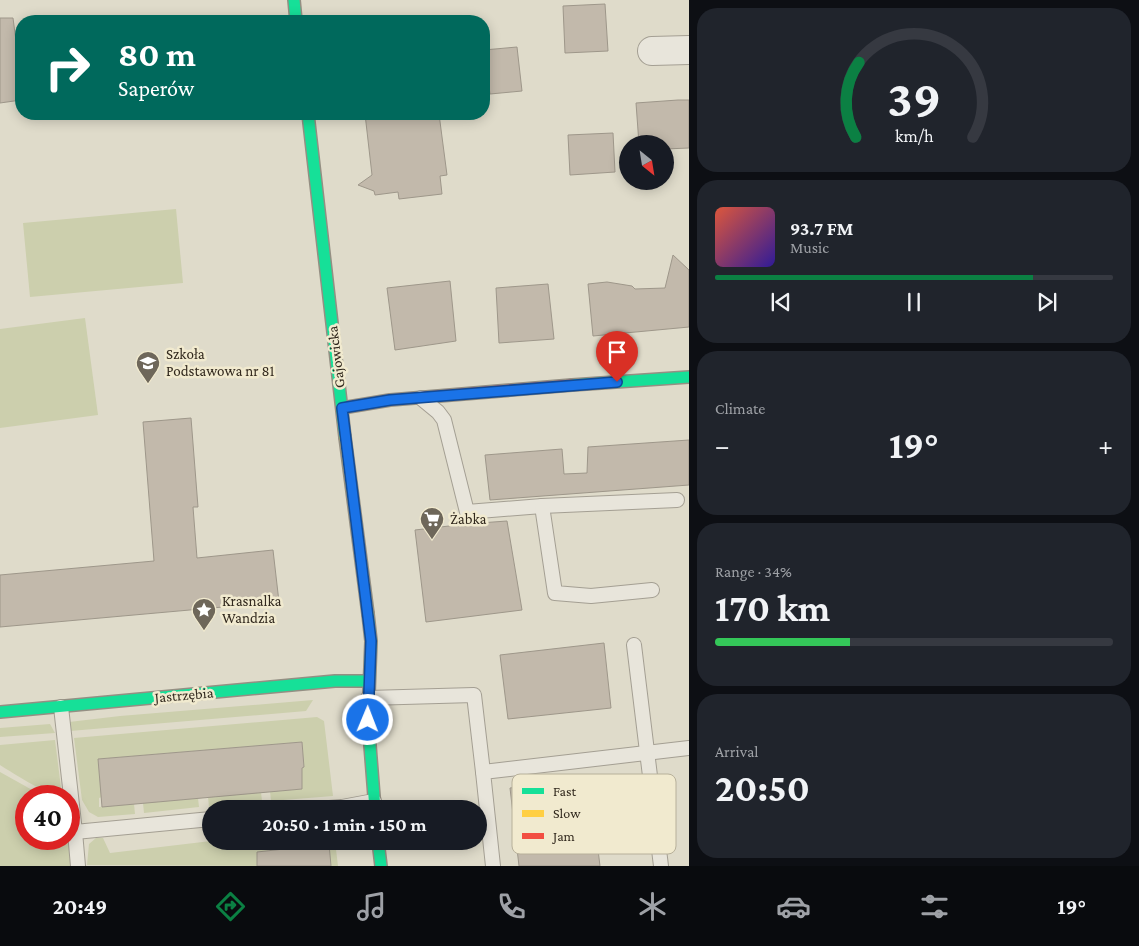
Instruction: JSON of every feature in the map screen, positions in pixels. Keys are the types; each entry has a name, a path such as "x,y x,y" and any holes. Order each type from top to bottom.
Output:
{"street":[{"path":"294,0 295,15"},
{"path":"652,51 689,50"},
{"name":"Gajowicka","path":"309,120 371,641 368,720 374,800"},
{"path":"342,408 390,400 689,377"},
{"name":"Jastrzębia","path":"0,712 335,681 369,681"},
{"path":"379,850 381,866"}],"lane":[{"path":"422,398 444,420 467,512 542,506 677,500"},
{"path":"542,506 555,593 591,596 652,590"},
{"path":"634,645 650,774"},
{"path":"368,698 474,695 493,866"},
{"path":"61,707 70,785"},
{"path":"483,772 689,748"},
{"path":"80,832 202,820"},
{"path":"77,850 78,866"}],"green space":[{"path":"176,209 183,283 30,297 23,223"},
{"path":"85,318 98,415 0,428 0,329"},
{"path":"313,700 306,711 70,731 69,722 120,716"},
{"path":"317,717 324,721 333,796 271,800 270,791 302,789 302,768 304,767 302,742 99,759 102,797 99,798 99,807 134,804 135,814 98,817 89,812 82,800 74,738"},
{"path":"50,724 55,733 0,737 0,728"},
{"path":"55,740 61,785 35,785 0,765 0,745"},
{"path":"0,772 23,785 15,785 15,850 70,850 71,866 0,866"},
{"path":"261,792 262,800 208,800 208,797"},
{"path":"198,798 199,807 144,813 143,803"},
{"path":"96,838 103,838 110,853 202,842 202,850 268,850 270,866 87,865 89,844"},
{"path":"275,850 285,850 277,866"},
{"path":"329,850 336,850 338,866 331,866"}],"building":[{"path":"605,4 608,51 565,53 563,6"},
{"path":"0,18 13,18 15,33 15,101 0,103"},
{"path":"517,47 522,91 490,94 490,49"},
{"path":"689,100 689,148 674,149 674,135 638,135 636,103"},
{"path":"366,120 440,120 447,175 440,176 442,194 399,199 398,192 375,195 374,191 358,185 372,175"},
{"path":"613,133 615,172 570,175 568,135"},
{"path":"673,255 689,270 689,327 593,336 588,284 607,282 632,286 635,289 665,288"},
{"path":"450,281 456,341 395,350 387,288"},
{"path":"548,284 554,339 499,343 496,288"},
{"path":"191,418 198,507 193,507 197,558 273,550 279,602 0,627 0,575 154,561 143,422"},
{"path":"689,440 689,485 490,500 485,455 562,449 564,474 587,473 588,447"},
{"path":"507,521 522,610 426,622 415,530"},
{"path":"604,643 611,708 508,719 500,655"},
{"path":"302,742 304,767 302,768 302,789 102,807 98,759"},
{"path":"510,788 512,788 512,805"},
{"path":"275,850 330,850 331,866 257,866 257,852"},
{"path":"518,854 599,854 600,866 519,866"}],"traffic: fast":[{"path":"294,0 295,15"},
{"path":"309,120 345,437"},
{"path":"572,385 689,377"},
{"path":"368,614 371,641 368,720 374,800"},
{"path":"0,712 335,681 369,681"},
{"path":"379,850 381,866"}],"traffic: slow":[{"path":"345,437 368,614"}],"traffic: jam":[{"path":"342,408 390,400 572,385"}],"place":[{"name":"Szkoła Podstawowa nr 81","path":"148,384"},
{"name":"Żabka","path":"432,540"},
{"name":"Krasnalka Wandzia","path":"204,631"}],"route":[{"path":"368,720 371,641 342,408 390,400 617,382"}]}
